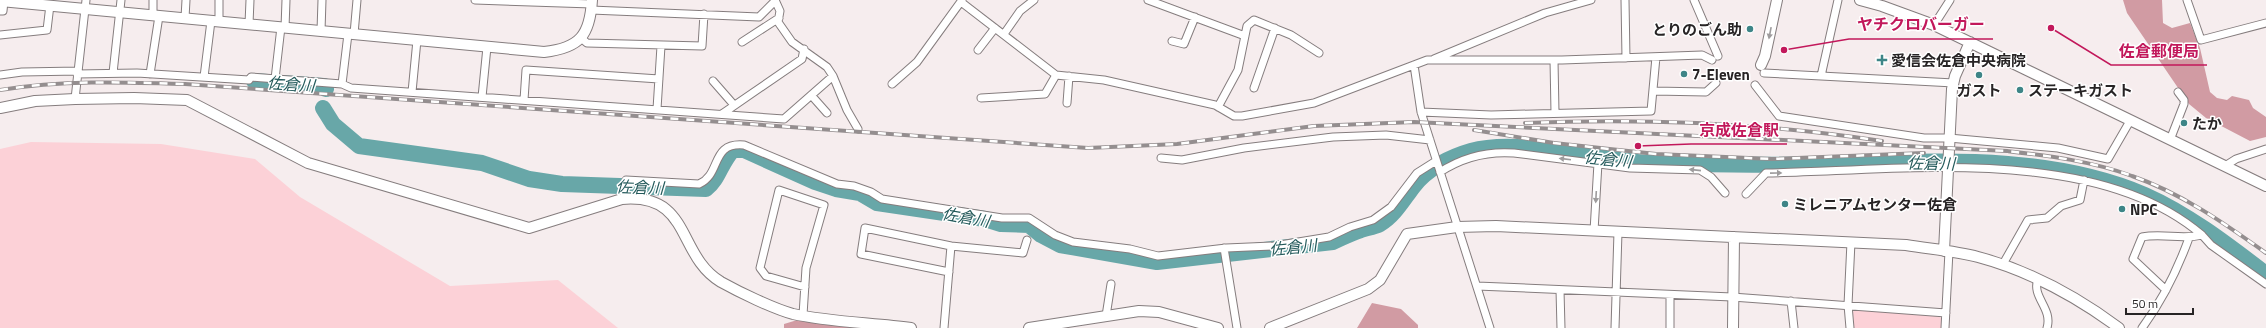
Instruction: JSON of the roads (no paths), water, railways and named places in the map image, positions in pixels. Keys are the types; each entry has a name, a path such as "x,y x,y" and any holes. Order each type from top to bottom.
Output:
{"street":[{"path":"113,73 121,12 121,0"},
{"path":"150,74 156,15 153,0"},
{"path":"185,18 186,0"},
{"path":"204,77 220,0"},
{"path":"249,24 250,0"},
{"path":"275,79 286,0"},
{"path":"321,31 322,0"},
{"path":"342,84 357,0"},
{"path":"475,0 592,5 759,17 775,0 780,11 778,22 792,42 804,49 827,67 833,76 847,110 858,129"},
{"path":"1004,34 1020,10 1034,0"},
{"path":"1148,0 1245,36"},
{"path":"892,84 916,62 961,1 1056,74 1104,80 1218,107 1234,116 1242,116 1314,103 1430,60 1545,12 1591,0"},
{"path":"1625,0 1626,58"},
{"path":"1430,60 1554,60 1702,55 1715,58 1694,0"},
{"path":"1777,0 1762,69 1821,76 1954,83"},
{"path":"1821,76 1838,0"},
{"path":"1860,0 1882,6 1934,25 2266,186"},
{"path":"1934,25 1950,0"},
{"path":"2187,0 2201,40 2266,23"},
{"path":"0,11 3,11 2,1 85,4 121,12 544,52 563,50 581,38 588,28 592,5"},
{"path":"0,35 47,30 46,3"},
{"path":"75,99 85,4"},
{"path":"581,38 587,43 702,46 704,14"},
{"path":"1172,40 1184,44 1196,17"},
{"path":"742,42 779,18"},
{"path":"1218,107 1238,70 1247,26 1254,20 1291,35 1319,53"},
{"path":"978,50 996,28"},
{"path":"1254,88 1275,28"},
{"path":"412,92 417,40"},
{"path":"1945,328 1949,138 1954,83 1970,42"},
{"path":"657,110 661,46"},
{"path":"482,97 488,47"},
{"path":"722,114 802,59 804,49"},
{"path":"1421,112 1491,115 1651,111 1656,57"},
{"path":"1554,60 1555,113"},
{"path":"1414,65 1421,112 1490,328"},
{"path":"524,100 526,70 659,79"},
{"path":"0,75 22,72 77,72 150,74 249,80 251,77 342,84 351,88 784,118 833,76"},
{"path":"981,98 1045,94 1056,74"},
{"path":"1067,103 1069,76"},
{"path":"713,81 734,105"},
{"path":"1654,91 1706,92 1716,83"},
{"path":"1755,85 1779,116 1924,138 1949,138 2058,148 2108,158 2130,121"},
{"path":"2170,140 2184,104 2184,100 2178,92"},
{"path":"811,95 827,113"},
{"path":"0,108 35,101 75,99 134,98 187,100 308,163 525,228 540,227 625,198 637,197 651,200 663,206 673,214 701,262 721,281 778,308 803,315 911,328"},
{"path":"1161,158 1182,160 1244,148 1333,137 1386,135 1430,140"},
{"path":"625,198 626,180 699,184 706,181 711,175 718,156 726,148 735,144 744,145 837,184 854,186 871,192 882,199 1002,218 1029,218 1056,235 1073,242 1130,249 1158,256 1224,248 1274,246 1329,237 1350,227 1373,220 1391,207 1417,173 1436,161"},
{"path":"2225,166 2236,159 2266,149"},
{"path":"1440,172 1466,158 1500,152 1630,168 1700,170 1711,177 1725,193"},
{"path":"1594,231 1598,164"},
{"path":"1746,194 1766,173 1916,167 2036,173 2084,180 2114,188 2144,201 2190,225 2211,245 2266,284"},
{"path":"2003,264 2028,220 2047,218 2061,206 2080,200 2084,180"},
{"path":"803,315 805,287 806,268 824,206 779,190 760,268 766,276 805,287"},
{"path":"1270,328 1368,289 1380,280 1406,234 1457,227 1496,226 1906,245 1947,251 2003,264 2038,279 2091,308 2119,328"},
{"path":"949,272 861,254 865,228 951,246 1023,253 1027,240"},
{"path":"1615,328 1618,232"},
{"path":"2166,290 2133,259 2142,237 2155,234 2189,238 2202,235"},
{"path":"1733,328 1732,297 1734,237"},
{"path":"2142,328 2158,306 2189,238"},
{"path":"1850,328 1848,305 1851,242"},
{"path":"944,328 951,246"},
{"path":"1224,248 1224,260 1237,328"},
{"path":"2038,279 2035,286 2036,292 2048,313 2047,328"},
{"path":"1106,316 1111,284"},
{"path":"1477,286 1732,297 1946,313"},
{"path":"1560,290 1561,328"},
{"path":"1670,295 1670,328"},
{"path":"1791,301 1794,328"},
{"path":"1029,328 1139,311 1159,312 1218,328"}],"waterway":[{"name":"佐倉川","path":"254,81 324,86 326,89"},
{"name":"佐倉川","path":"323,108 333,124 359,146 482,163 529,179 562,184 706,189 714,180 733,150 744,150 815,182 836,189 860,193 877,203 985,219 1001,224 1029,225 1041,235 1060,245 1157,262 1333,242 1385,221 1390,217 1418,181 1439,164 1471,151 1490,147 1535,148 1650,163 1780,165 1946,162 2027,166 2068,172 2107,181 2145,195 2177,211 2222,241 2266,274"}],"railway":[{"path":"0,90 69,83 115,82 185,84 1088,148 1177,144 1314,126 1414,122 2007,151 2054,157 2102,166 2150,183 2202,210 2266,253"},
{"path":"1525,123 1615,121 1704,123 1793,130 1882,141"},
{"path":"1474,130 1554,143 1656,154 1772,159 1924,153"}],"place":[{"name":"佐倉郵便局","path":"2051,28"},
{"name":"とりのごん助","path":"1750,29"},
{"name":"ヤチクロバーガー","path":"1784,50"},
{"name":"愛信会佐倉中央病院","path":"1882,60"},
{"name":"7-Eleven","path":"1684,74"},
{"name":"ガスト","path":"1979,75"},
{"name":"ステーキガスト","path":"2020,90"},
{"name":"たか","path":"2184,123"},
{"name":"京成佐倉駅","path":"1638,146"},
{"name":"ミレニアムセンター佐倉","path":"1785,204"},
{"name":"NPC","path":"2122,209"}]}
